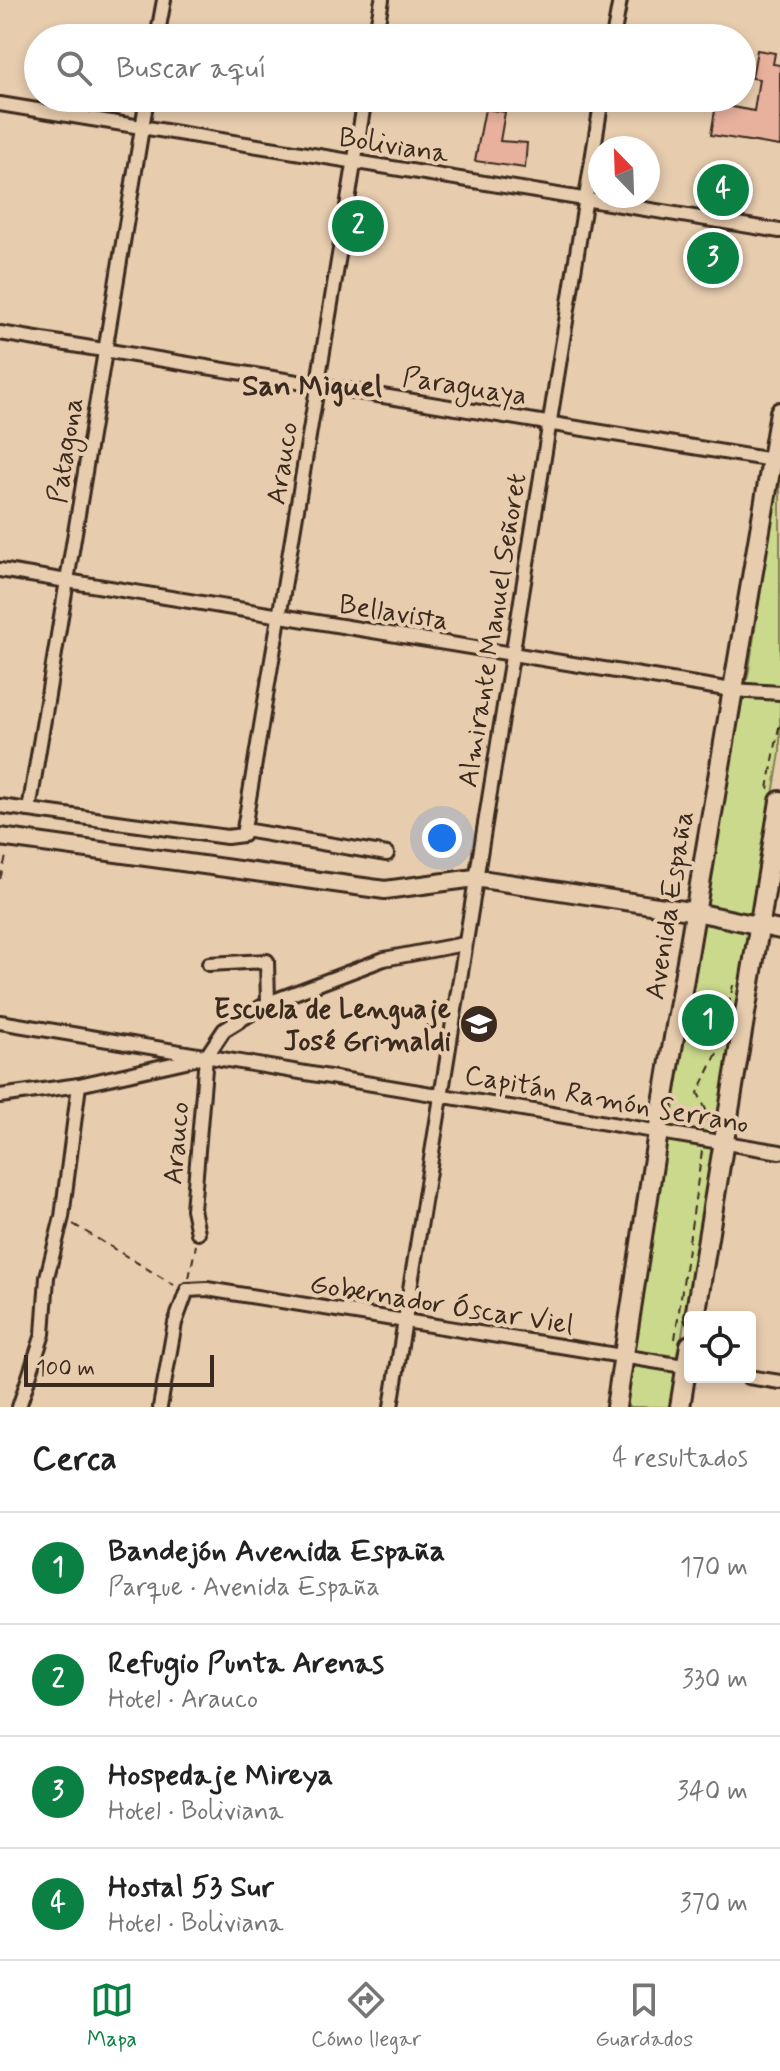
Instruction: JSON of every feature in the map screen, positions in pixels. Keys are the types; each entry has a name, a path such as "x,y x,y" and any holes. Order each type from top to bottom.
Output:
{"main road":[{"name":"Avenida España","path":"616,1407 658,1132 732,690 775,460 780,412"},
{"path":"696,1311 759,927 774,798"},
{"path":"680,1407 683,1366"}],"street":[{"path":"160,24 164,0"},
{"path":"378,24 382,0"},
{"path":"616,24 620,0"},
{"name":"Boliviana","path":"0,104 24,108"},
{"name":"Boliviana","path":"50,112 780,231"},
{"name":"Patagona","path":"29,810 145,112"},
{"name":"Arauco","path":"244,833 363,112"},
{"name":"Almirante Manuel Señoret","path":"391,1407 600,112"},
{"name":"Paraguaya","path":"0,333 775,460"},
{"name":"Bellavista","path":"0,570 732,690 780,693"},
{"path":"0,806 227,837 244,833 387,854"},
{"path":"6,839 385,890 475,878 696,912 780,930"},
{"path":"0,1096 79,1085 206,1057 224,1030 268,1003 384,959 464,944"},
{"path":"209,964 267,961 268,1003"},
{"name":"Capitán Ramón Serrano","path":"0,1022 780,1152"},
{"name":"Arauco","path":"198,1233 193,1209 206,1057"},
{"path":"19,1407 43,1334 47,1277 62,1217 79,1085"},
{"name":"Gobernador Óscar Viel","path":"187,1290 207,1289 683,1366"},
{"path":"160,1407 175,1323 187,1290"},
{"path":"756,1378 780,1382"}],"path":[{"path":"774,798 780,721"},
{"path":"0,879 6,839"},
{"path":"683,1366 708,1118 698,1093 719,1049 736,970"},
{"path":"62,1217 162,1279 187,1290 198,1233"}],"green space":[{"path":"780,458 780,753 670,1407 619,1407 699,913 749,670"}],"building":[{"path":"757,50 775,53 773,64 780,65 780,146 711,135 715,112 756,112 759,79 756,79"},
{"path":"484,112 505,112 500,141 527,143 525,168 475,161"}],"place":[{"name":"Hostal 53 Sur","path":"723,190"},
{"name":"Refugio Punta Arenas","path":"358,226"},
{"name":"Hospedaje Mireya","path":"713,258"},
{"name":"Bandejón Avenida España","path":"708,1020"},
{"name":"Escuela de Lenguaje José Grimaldi","path":"479,1024"}],"district":[{"name":"San Miguel","path":"312,385"}]}
